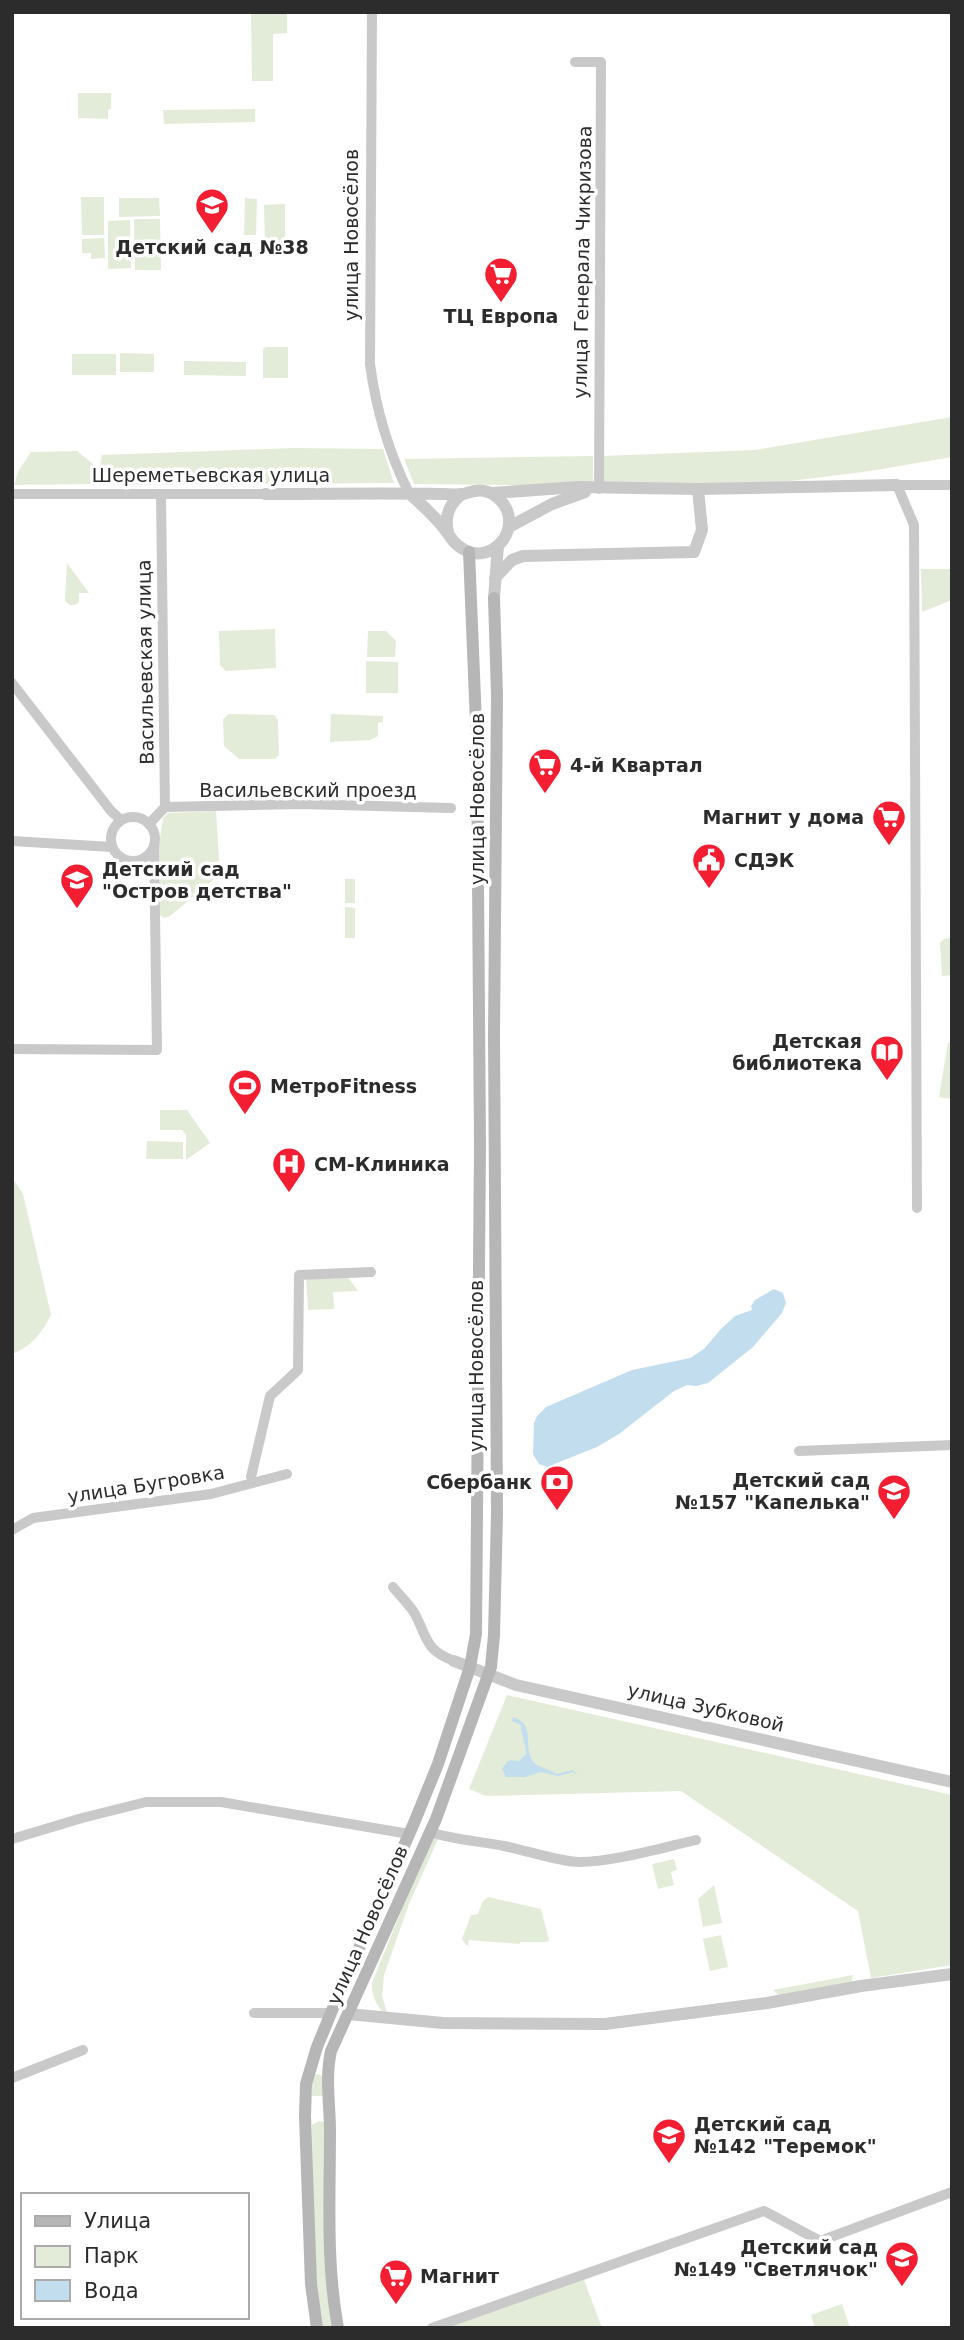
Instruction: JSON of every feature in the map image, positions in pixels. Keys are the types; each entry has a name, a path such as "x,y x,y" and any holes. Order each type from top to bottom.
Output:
{"main road":[{"name":"улица Новосёлов","path":"317,2328 311,2284 306,2084 331,2013 438,1764 470,1667 476,1634 481,1145 477,748 469,552"},
{"name":"улица Новосёлов","path":"338,2328 329,2257 330,2123 327,2071 331,2051 430,1832 491,1667 494,1635 497,1513 494,1034 497,695 494,598"}],"street":[{"name":"улица Новосёлов","path":"372,12 370,364 384,435 409,493"},
{"name":"улица Генерала Чикризова","path":"575,62 601,62 599,489"},
{"path":"897,485 914,525 917,1208"},
{"path":"492,493 578,487 698,489 952,485"},
{"path":"509,527 552,504 599,489"},
{"path":"495,578 512,561 523,556 694,552 702,530 698,489"},
{"path":"409,493 448,533 456,545 477,554 488,552 506,537 509,527 506,507 492,493 482,490 462,494 450,507 447,515 448,533"},
{"name":"Шереметьевская улица","path":"12,494 462,494"},
{"name":"Васильевская улица","path":"161,494 165,807"},
{"name":"улица Новосёлов","path":"494,598 499,545"},
{"path":"499,545 523,556"},
{"path":"12,683 111,811 121,820"},
{"name":"Васильевский проезд","path":"165,807 301,804 451,808"},
{"path":"149,824 165,807"},
{"path":"12,1049 156,1051 155,838 149,824 136,817 121,820 111,832 111,847 121,858 134,862 147,857 155,845"},
{"path":"12,841 111,847"},
{"path":"251,1477 270,1396 298,1370 299,1275 371,1272"},
{"path":"799,1451 952,1445"},
{"name":"улица Бугровка","path":"12,1530 33,1518 211,1494 287,1474"},
{"path":"393,1587 414,1613 429,1645 443,1657 454,1661"},
{"name":"улица Зубковой","path":"454,1661 516,1685 952,1782"},
{"path":"12,1839 146,1802 221,1802 409,1834"},
{"path":"430,1832 447,1838 503,1846 577,1863 696,1840"},
{"path":"348,2014 443,2023 605,2024 952,1975"},
{"path":"254,2013 331,2013"},
{"path":"12,2078 83,2050"},
{"path":"432,2328 764,2211 820,2241 952,2192"}],"green space":[{"path":"251,12 287,12 287,33 273,34 273,81 252,81"},
{"path":"78,93 111,93 108,119 78,118"},
{"path":"255,109 255,122 164,124 163,110"},
{"path":"81,197 104,197 104,235 82,235"},
{"path":"119,198 159,198 160,216 119,217"},
{"path":"245,198 257,199 256,235 244,235"},
{"path":"285,204 285,244 265,245 264,205"},
{"path":"134,219 160,219 161,270 135,270"},
{"path":"130,220 131,268 108,269 108,221"},
{"path":"104,238 105,258 91,259 91,253 82,253 82,239"},
{"path":"288,347 288,378 263,378 263,349"},
{"path":"120,353 154,354 154,372 120,372"},
{"path":"72,354 116,354 116,375 72,375"},
{"path":"184,361 246,362 246,376 184,375"},
{"path":"952,417 952,457 783,482 603,486 603,456 755,450"},
{"path":"293,448 383,449 394,483 99,485 102,455"},
{"path":"77,451 93,464 94,484 14,485 19,470 31,452"},
{"path":"593,456 593,486 414,484 404,459"},
{"path":"67,563 89,593 79,593 79,602 75,605 65,601"},
{"path":"921,569 952,569 952,600 922,612"},
{"path":"275,629 276,668 226,671 220,665 219,631"},
{"path":"368,631 386,631 396,641 395,657 367,657"},
{"path":"366,661 398,662 398,693 366,693"},
{"path":"229,714 274,715 278,720 279,755 275,759 239,759 224,746 223,719"},
{"path":"331,714 383,716 383,722 378,723 378,736 370,740 330,742"},
{"path":"216,811 220,874 170,916 164,918 160,915 159,845 163,818 168,813"},
{"path":"345,879 355,879 355,903 345,903"},
{"path":"345,907 355,908 355,938 345,938"},
{"path":"952,938 952,975 942,976 940,943 944,939"},
{"path":"948,1043 952,1043 952,1099 939,1097"},
{"path":"160,1110 187,1110 210,1143 186,1160 186,1135 182,1130 160,1130"},
{"path":"147,1141 183,1142 183,1159 146,1159"},
{"path":"12,1177 23,1194 51,1315 35,1339 12,1354"},
{"path":"347,1276 358,1291 333,1292 334,1309 308,1310 306,1278"},
{"path":"507,1695 952,1795 952,1965 871,1978 858,1911 681,1791 486,1796 469,1789"},
{"path":"437,1837 409,1904 384,1975 382,1995 388,2017 376,2002 372,1983 430,1839"},
{"path":"674,1859 677,1870 671,1872 674,1885 658,1889 652,1864"},
{"path":"714,1885 722,1923 703,1927 698,1899"},
{"path":"488,1897 541,1909 549,1940 519,1944 469,1940 468,1946 466,1945 462,1939 471,1915 478,1914 483,1901"},
{"path":"721,1935 728,1967 710,1971 703,1939"},
{"path":"853,1975 851,1983 779,1996 773,1990"},
{"path":"316,2074 323,2078 323,2096 312,2096 312,2079"},
{"path":"319,2121 324,2122 334,2328 320,2328 313,2256 312,2125"},
{"path":"583,2277 602,2328 446,2328"},
{"path":"842,2304 850,2328 815,2328 811,2315"}],"water":[{"path":"774,1289 783,1293 786,1303 782,1313 753,1347 708,1383 687,1385 674,1391 619,1434 597,1447 547,1467 539,1464 533,1454 534,1423 546,1407 632,1370 690,1358 704,1349 735,1316 752,1310 751,1306 755,1300"},
{"path":"513,1717 520,1720 527,1730 534,1763 556,1774 573,1770 578,1776 573,1772 558,1776 541,1772 525,1777 506,1777 502,1769 507,1762 519,1761 526,1754 521,1725 512,1721"}],"place":[{"name":"Детский сад №38","path":"212,235"},
{"name":"ТЦ Европа","path":"501,304"},
{"name":"4-й Квартал","path":"545,795"},
{"name":"Магнит у дома","path":"889,847"},
{"name":"СДЭК","path":"709,890"},
{"name":"Детский сад \"Остров детства\"","path":"77,910"},
{"name":"Детская библиотека","path":"887,1082"},
{"name":"МетроFitness","path":"245,1116"},
{"name":"СМ-Клиника","path":"289,1194"},
{"name":"Сбербанк","path":"557,1512"},
{"name":"Детский сад №157 \"Капелька\"","path":"894,1521"},
{"name":"Детский сад №142 \"Теремок\"","path":"669,2165"},
{"name":"Детский сад №149 \"Светлячок\"","path":"902,2288"},
{"name":"Магнит","path":"396,2306"}]}
